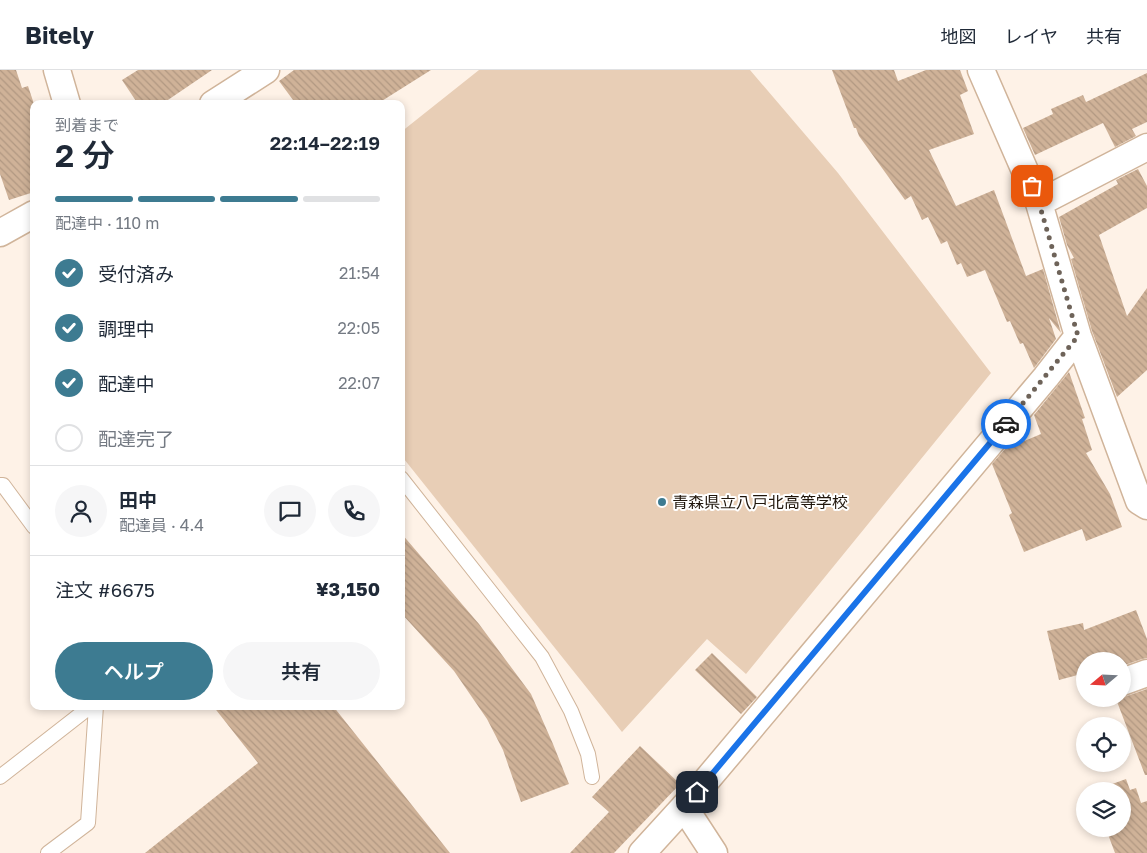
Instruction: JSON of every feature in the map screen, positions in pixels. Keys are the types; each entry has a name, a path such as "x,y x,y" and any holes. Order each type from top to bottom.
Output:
{"street":[{"path":"219,100 266,70"},
{"path":"981,70 1039,203 1078,336 1139,501 1147,506"},
{"path":"1039,203 1147,147"},
{"path":"0,234 30,216"},
{"path":"642,853 684,807 1078,336"},
{"path":"1131,679 1147,673"},
{"path":"684,807 714,853"}],"lane":[{"path":"405,483 542,657 572,711 588,754 592,777"},
{"path":"0,485 3,485 30,522"},
{"path":"0,777 86,710"},
{"path":"48,853 88,823 96,710"}],"shaded area":[{"name":"青森県立八戸北高等学校","path":"479,70 750,70 838,173 991,373 746,674 707,639 622,732 405,460 405,129"}],"building":[{"path":"0,70 16,70 22,88 28,86 33,100 30,100 30,193 9,200 0,174"},
{"path":"138,70 212,70 168,100 135,100 122,80"},
{"path":"294,70 431,70 383,100 293,100 279,81"},
{"path":"832,70 894,70 898,81 926,70 960,70 968,91 960,95 974,134 929,150 956,206 994,190 1026,276 1043,269 1061,333 1049,318 1056,339 1034,368 1023,343 1020,344 1010,321 1007,322 985,270 967,277 961,263 957,265 947,241 941,244 928,217 922,220 911,196 905,200 859,136 856,128 854,128"},
{"path":"1147,73 1147,122 1132,129 1136,136 1115,147 1103,123 1035,155 1023,128 1053,114 1051,109 1083,95 1086,102"},
{"path":"1138,169 1147,186 1147,208 1099,235 1127,316 1147,288 1147,370 1117,397 1092,331 1071,259 1074,258 1067,245 1059,217 1118,184 1116,180"},
{"path":"1069,372 1085,418 1082,419 1092,450 1086,453 1110,494 1122,527 1086,541 1082,529 1024,552 1009,515 1012,513 992,464 1005,449 1041,434 1034,415"},
{"path":"405,538 479,624 531,694 569,784 521,802 503,750 487,719 454,671 405,617"},
{"path":"1136,610 1147,639 1147,658 1131,663 1131,652 1076,652 1076,675 1059,680 1047,631 1083,623 1084,630"},
{"path":"712,653 757,697 741,714 695,670"},
{"path":"1147,689 1147,775 1145,775 1131,738 1131,717 1123,717 1119,708 1131,708 1131,695"},
{"path":"216,710 336,710 450,853 145,853 258,763"},
{"path":"640,746 680,784 614,853 570,853 609,812 592,797"},
{"path":"1136,788 1141,803 1147,801 1147,853 1115,853 1109,837 1131,837 1131,790"}],"way so far":[{"path":"1006,424 1078,336 1039,203 1032,186"}],"place":[{"name":"青森県立八戸北高等学校","path":"662,502"}],"route":[{"path":"697,792 1006,424"}]}
